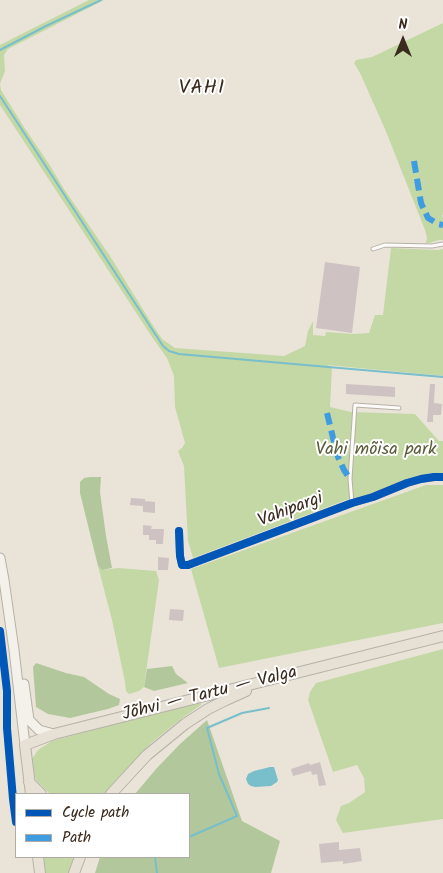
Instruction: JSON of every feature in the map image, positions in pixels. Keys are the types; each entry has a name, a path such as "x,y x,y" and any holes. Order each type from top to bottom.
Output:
{"highway":[{"name":"Jõhvi — Tartu — Valga","path":"25,745 54,734 443,636"},
{"path":"114,793 147,754 185,724 208,709 241,693 290,675"},
{"path":"25,745 31,793"},
{"path":"29,782 40,793"},
{"path":"38,858 40,873"},
{"path":"74,873 80,858"}],"main road":[{"path":"0,558 14,650 25,745"},
{"path":"14,650 20,660 29,720 39,730 54,734"}],"street":[{"name":"Vahipargi","path":"179,531 182,565 188,565 421,479 443,477"}],"lane":[{"path":"372,249 385,245 432,246 443,244"},
{"path":"352,503 350,479 355,405 400,408"}],"green space":[{"path":"89,0 104,0 8,49 4,55 5,71 0,84 0,45"},
{"path":"443,23 443,240 426,243 425,230 385,129 354,63 356,60 372,57"},
{"name":"Vahi mõisa park","path":"0,84 1,90 24,127 110,256 152,324 162,339 175,348 284,356 305,346 308,331 313,321 313,335 325,336 326,332 369,333 375,315 383,315 391,248 443,249 443,376 327,365 332,367 330,407 351,412 415,414 439,441 443,441 443,473 430,473 362,497 346,500 193,558 188,541 184,466 178,451 185,443 175,407 174,376 167,358 0,105"},
{"path":"101,477 100,492 112,568 102,570 98,566 80,493 80,482 84,478"},
{"path":"426,485 443,485 443,623 219,668 191,569"},
{"path":"98,566 103,570 118,568 156,571 159,580 144,687 139,691 129,694 126,691 112,620"},
{"path":"443,649 443,819 343,833 336,820 341,806 365,792 364,778 357,765 333,772 308,700 310,692 316,683"},
{"path":"36,663 84,677 120,699 119,705 70,718 48,714 36,707 33,667"},
{"path":"172,666 176,674 188,683 154,691 144,687 147,669"},
{"path":"201,703 201,705 151,743 107,793 49,793 36,780 32,759 38,750 52,741"},
{"path":"207,720 242,821 280,841 271,873 95,873 100,858 190,858 190,793 136,793 180,744"},
{"path":"43,858 75,858 69,873 45,873"}],"water":[{"path":"274,767 277,782 271,786 255,787 248,784 246,779 248,774"}],"building":[{"path":"325,262 360,267 352,333 316,328"},
{"path":"346,384 395,387 395,397 346,394"},
{"path":"430,384 435,384 434,403 442,404 441,415 433,415 433,422 427,422"},
{"path":"131,498 155,502 155,513 143,512 143,506 130,505"},
{"path":"143,525 152,526 151,529 164,529 163,544 156,544 156,540 149,540 149,535 143,535"},
{"path":"158,557 169,558 168,570 158,570"},
{"path":"170,609 184,610 183,621 169,620"},
{"path":"320,762 326,785 319,786 317,774 312,775 311,771 293,776 291,769 309,763 310,765"},
{"path":"339,842 339,850 360,848 362,861 343,864 343,861 321,863 319,844"}],"waterway":[{"path":"0,50 101,0"},
{"path":"0,96 163,346 169,351 179,354 443,377"},
{"path":"190,837 237,816 219,774 207,728 242,713 269,708"},
{"path":"155,858 157,873"}],"marked path":[{"path":"414,161 421,203 428,218 443,225"},
{"path":"327,413 338,457 350,479"}],"cycle path":[{"path":"179,531 182,565 188,565 407,483 421,479 443,477"},
{"path":"0,631 7,691 7,728 15,814"}],"district":[{"name":"VAHI","path":"202,90"}]}
